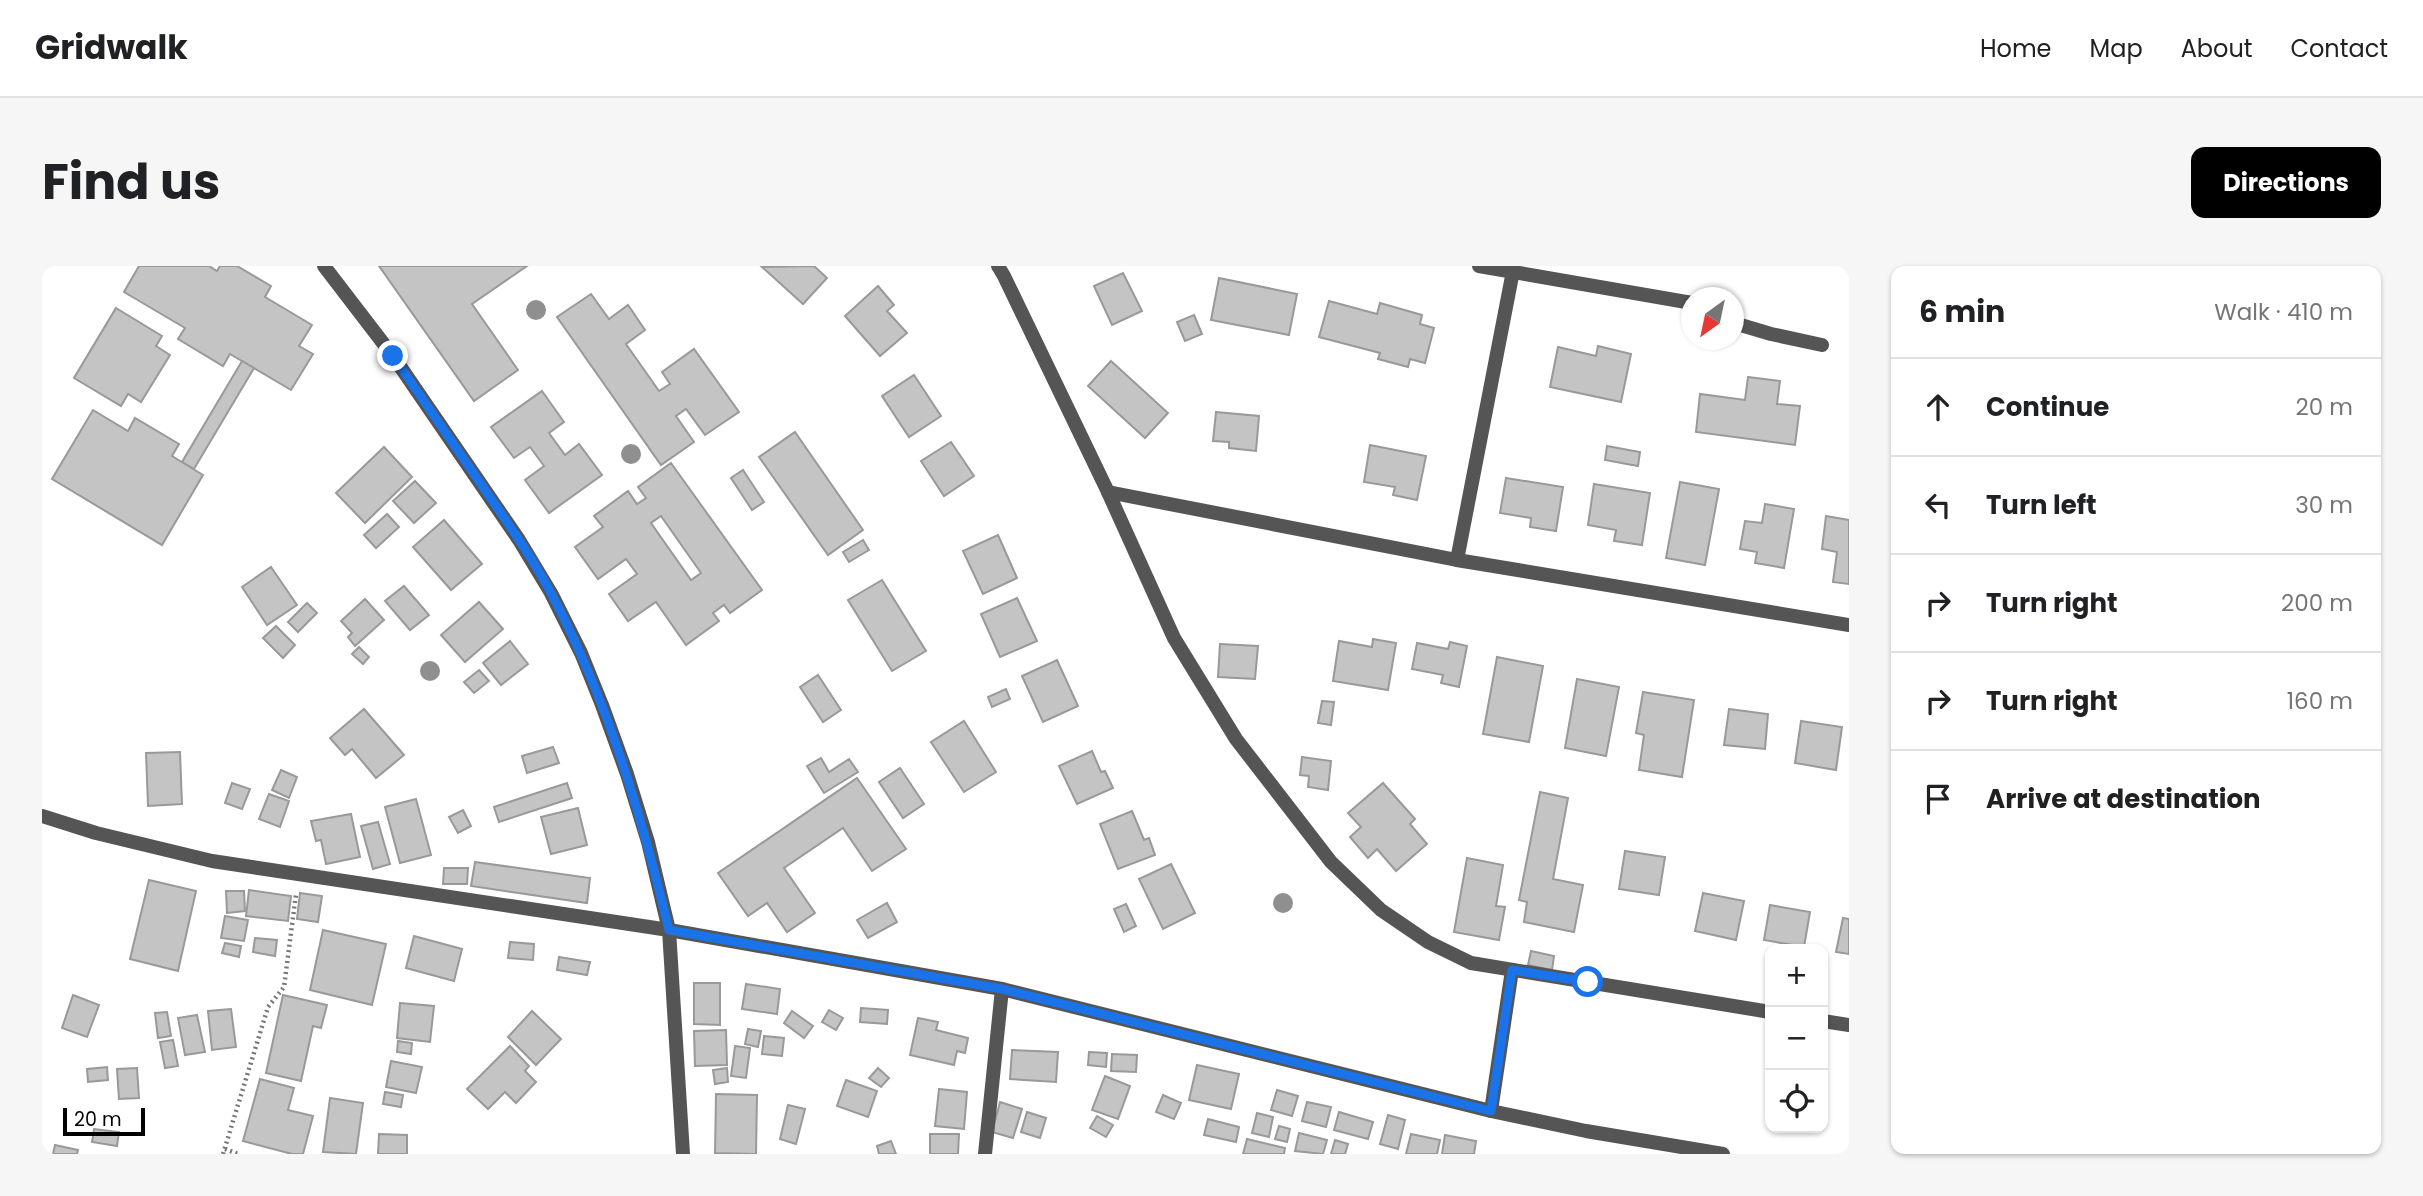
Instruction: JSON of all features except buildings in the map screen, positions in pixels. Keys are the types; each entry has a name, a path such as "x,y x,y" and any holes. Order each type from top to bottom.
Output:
{"street":[{"path":"324,266 401,368 519,540 551,593 602,705 648,842 669,930 683,1154"},
{"path":"998,266 1108,492 1174,638 1236,739 1331,862 1381,910 1428,943 1471,963 1765,1011"},
{"path":"1479,266 1681,301"},
{"path":"1457,560 1513,271"},
{"path":"1744,326 1822,345"},
{"path":"1108,492 1457,560 1849,625"},
{"path":"42,816 96,833 212,862 669,930 1002,989 1491,1111 1598,1133 1723,1154"},
{"path":"1491,1111 1512,970"},
{"path":"985,1154 1002,989"},
{"path":"1828,1022 1849,1026"}],"path":[{"path":"238,1154 224,1151 268,1007 284,987 298,876"}],"route":[{"path":"393,356 519,540 551,593 580,653 627,774 648,842 669,930 1002,989 1491,1111 1512,970 1588,982"}]}
